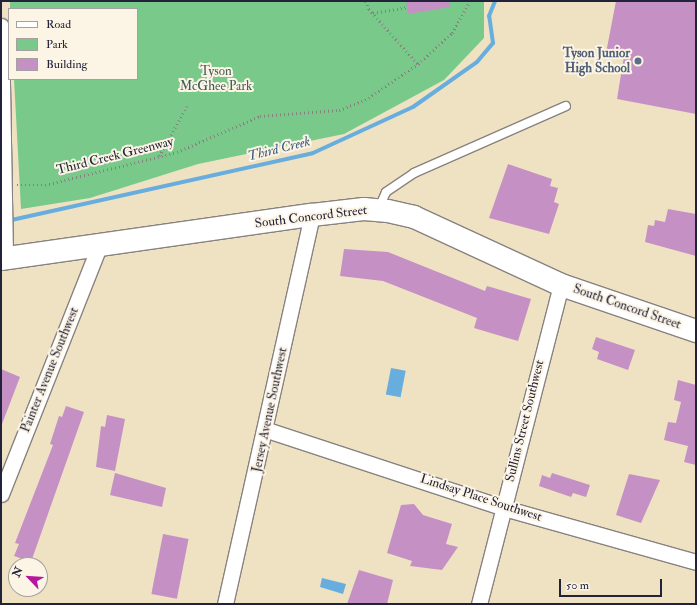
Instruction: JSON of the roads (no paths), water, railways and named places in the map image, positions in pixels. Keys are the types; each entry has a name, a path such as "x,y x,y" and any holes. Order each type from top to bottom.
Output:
{"street":[{"path":"1,26 6,234 3,258"},
{"name":"South Concord Street","path":"3,258 99,247 312,215 377,210 414,217 561,285 696,331"},
{"name":"Jersey Avenue Southwest","path":"226,604 267,430 312,215"},
{"name":"Painter Avenue Southwest","path":"1,494 99,247"},
{"name":"Sullins Street Southwest","path":"479,604 561,285"},
{"name":"Lindsay Place Southwest","path":"267,430 504,508 696,562"}],"lane":[{"path":"377,210 386,192 414,173 566,106"}],"water":[{"path":"391,368 406,371 401,397 386,395"},
{"path":"322,578 346,584 343,594 320,587"}],"waterway":[{"name":"Third Creek","path":"7,221 313,153 413,107 477,62 493,43 489,16 495,1"}],"place":[{"name":"Tyson Junior High School","path":"638,61"}],"park label":[{"name":"Tyson McGhee Park","path":"216,80"}]}
